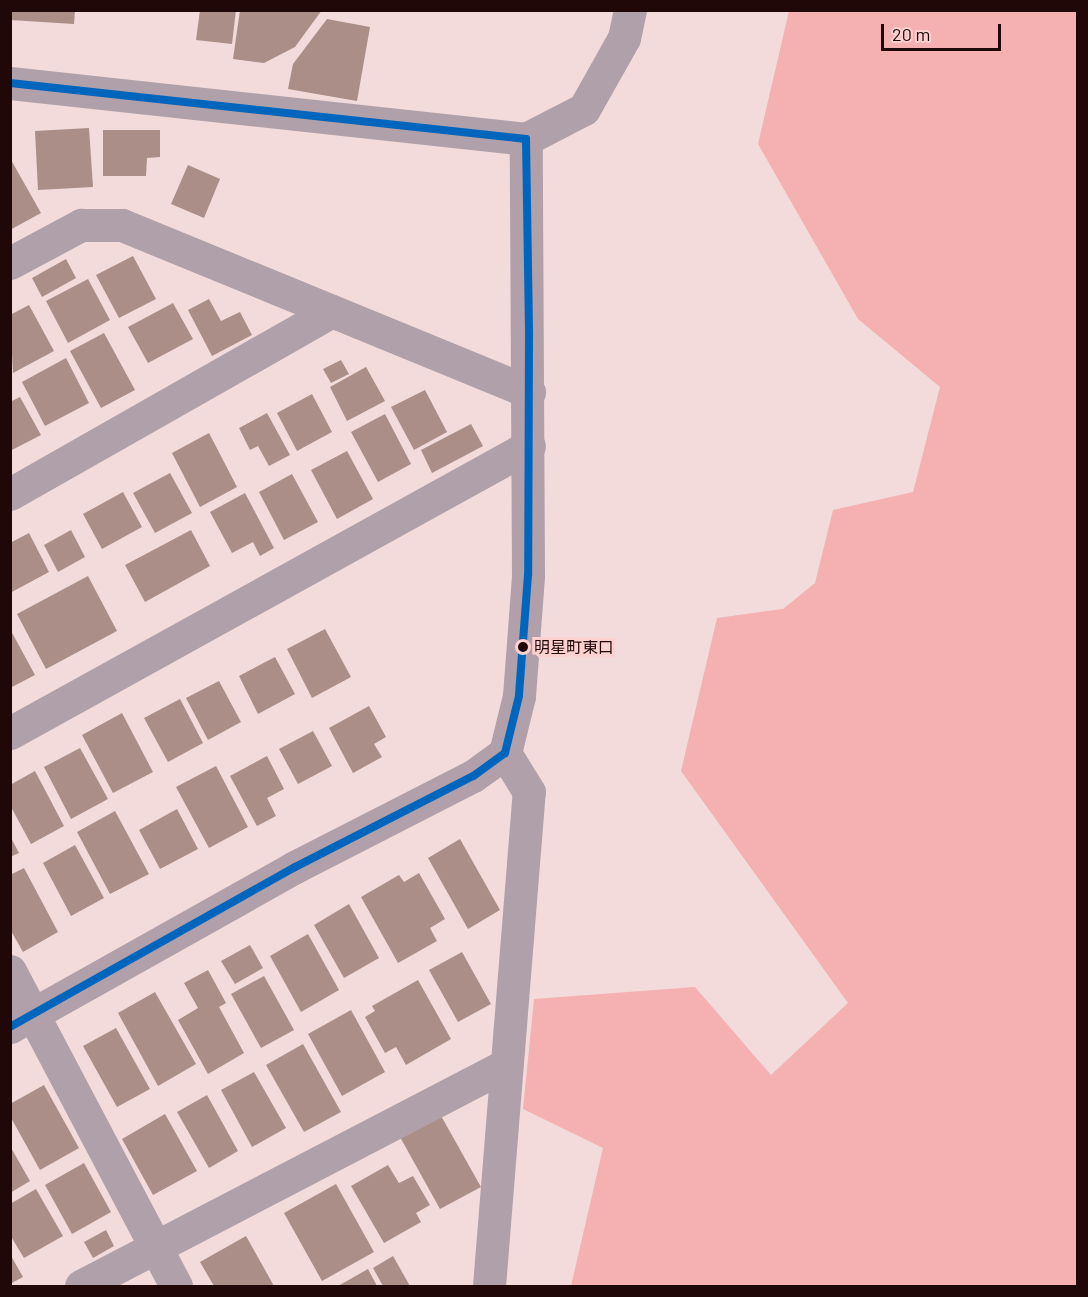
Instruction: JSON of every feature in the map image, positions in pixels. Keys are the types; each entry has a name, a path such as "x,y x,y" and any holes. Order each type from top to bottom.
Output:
{"street":[{"path":"10,83 526,139 584,109 624,38 630,10"},
{"path":"22,1021 295,867 473,776 506,753 519,696 525,619 529,446 526,139"},
{"path":"10,262 81,225 122,225 529,392"},
{"path":"10,494 332,311"},
{"path":"10,733 529,446"},
{"path":"489,1287 529,792 506,753"},
{"path":"10,971 22,1021 155,1247 176,1287"},
{"path":"81,1287 506,1065"}],"shaded area":[{"path":"789,11 1077,11 1077,1286 571,1286 603,1148 523,1109 534,999 695,987 771,1075 848,1003 681,771 717,618 783,609 815,583 833,510 913,492 940,387 858,319 758,144"}],"building":[{"path":"10,10 75,10 74,24 10,20"},
{"path":"200,10 236,10 232,44 196,40"},
{"path":"240,10 322,10 295,47 264,63 233,59"},
{"path":"327,19 370,27 357,101 288,89 293,64"},
{"path":"89,128 93,187 38,190 35,131"},
{"path":"103,130 160,130 160,157 147,158 146,176 103,176"},
{"path":"10,158 41,213 10,230"},
{"path":"188,165 220,179 204,218 171,204"},
{"path":"133,256 156,299 119,318 96,275"},
{"path":"66,259 76,278 42,297 32,278"},
{"path":"88,279 110,320 68,343 46,301"},
{"path":"209,299 221,321 240,312 252,335 212,356 188,310"},
{"path":"173,303 193,339 148,363 128,327"},
{"path":"29,305 54,351 13,373 10,315"},
{"path":"104,333 135,390 101,408 70,351"},
{"path":"66,358 89,403 45,426 22,382"},
{"path":"341,360 349,374 331,383 323,369"},
{"path":"366,367 385,401 347,421 330,387"},
{"path":"425,390 447,432 414,450 391,407"},
{"path":"312,394 332,432 297,451 277,413"},
{"path":"20,397 41,435 10,451 10,402"},
{"path":"267,413 290,455 269,466 258,446 250,450 239,428"},
{"path":"385,414 411,464 378,482 351,432"},
{"path":"471,424 483,446 432,473 421,450"},
{"path":"209,433 237,487 200,507 172,453"},
{"path":"347,451 373,499 337,519 311,470"},
{"path":"170,473 192,513 155,533 133,493"},
{"path":"292,474 318,522 284,540 259,492"},
{"path":"123,492 142,527 102,549 83,514"},
{"path":"245,493 274,548 260,556 253,542 232,553 210,512"},
{"path":"71,530 85,557 58,572 44,545"},
{"path":"191,530 210,566 145,602 125,565"},
{"path":"29,533 49,572 10,593 10,543"},
{"path":"88,576 117,631 46,669 17,614"},
{"path":"10,629 35,675 10,688"},
{"path":"325,629 351,677 312,698 287,649"},
{"path":"275,657 295,694 258,714 239,676"},
{"path":"219,681 241,722 208,740 186,698"},
{"path":"180,699 203,743 168,762 144,718"},
{"path":"369,706 386,737 374,744 382,757 353,773 329,728"},
{"path":"122,713 153,772 113,793 82,735"},
{"path":"313,731 332,766 298,784 279,749"},
{"path":"80,748 108,799 71,819 44,767"},
{"path":"267,756 284,789 267,798 276,816 257,826 230,776"},
{"path":"216,766 248,827 209,848 176,787"},
{"path":"35,771 64,826 31,844 10,805 10,785"},
{"path":"177,809 198,849 160,869 139,830"},
{"path":"115,811 149,874 110,894 77,832"},
{"path":"10,836 19,853 10,857"},
{"path":"460,839 500,910 468,929 428,858"},
{"path":"75,845 104,898 71,916 43,863"},
{"path":"24,868 58,932 23,952 10,929 10,875"},
{"path":"419,873 445,919 430,928 437,941 398,963 361,897 399,875 404,882"},
{"path":"349,904 379,958 344,978 314,925"},
{"path":"308,934 339,990 301,1012 270,956"},
{"path":"250,945 263,968 235,984 221,961"},
{"path":"462,952 491,1004 458,1022 429,970"},
{"path":"208,970 226,1003 219,1007 244,1053 208,1074 178,1020 198,1008 184,983"},
{"path":"264,976 294,1030 261,1048 231,994"},
{"path":"418,980 451,1039 406,1065 396,1047 385,1053 365,1017 375,1011 372,1006"},
{"path":"155,992 196,1064 158,1086 118,1013"},
{"path":"351,1010 385,1072 342,1096 308,1034"},
{"path":"116,1028 150,1089 117,1107 83,1046"},
{"path":"303,1044 341,1112 304,1132 266,1065"},
{"path":"254,1072 286,1128 252,1147 221,1090"},
{"path":"44,1085 79,1148 40,1170 10,1116 10,1104"},
{"path":"207,1095 238,1151 209,1168 177,1112"},
{"path":"165,1114 197,1171 153,1195 122,1139"},
{"path":"440,1114 481,1187 440,1209 400,1137"},
{"path":"10,1146 30,1181 10,1193"},
{"path":"84,1163 111,1212 72,1234 45,1185"},
{"path":"388,1165 399,1183 413,1176 430,1205 416,1213 421,1222 384,1243 351,1186"},
{"path":"336,1184 374,1252 322,1281 284,1213"},
{"path":"36,1189 63,1236 24,1258 10,1235 10,1204"},
{"path":"106,1230 114,1246 93,1258 84,1242"},
{"path":"246,1236 274,1286 214,1286 200,1262"},
{"path":"10,1254 23,1277 10,1284"},
{"path":"393,1256 410,1286 383,1286 373,1268"},
{"path":"368,1269 377,1286 338,1286"}],"transit line":[{"path":"10,83 526,139 529,337 528,575 519,696 505,753 473,776 295,867 10,1027"}],"place":[{"name":"明星町東口","path":"523,647"}]}
